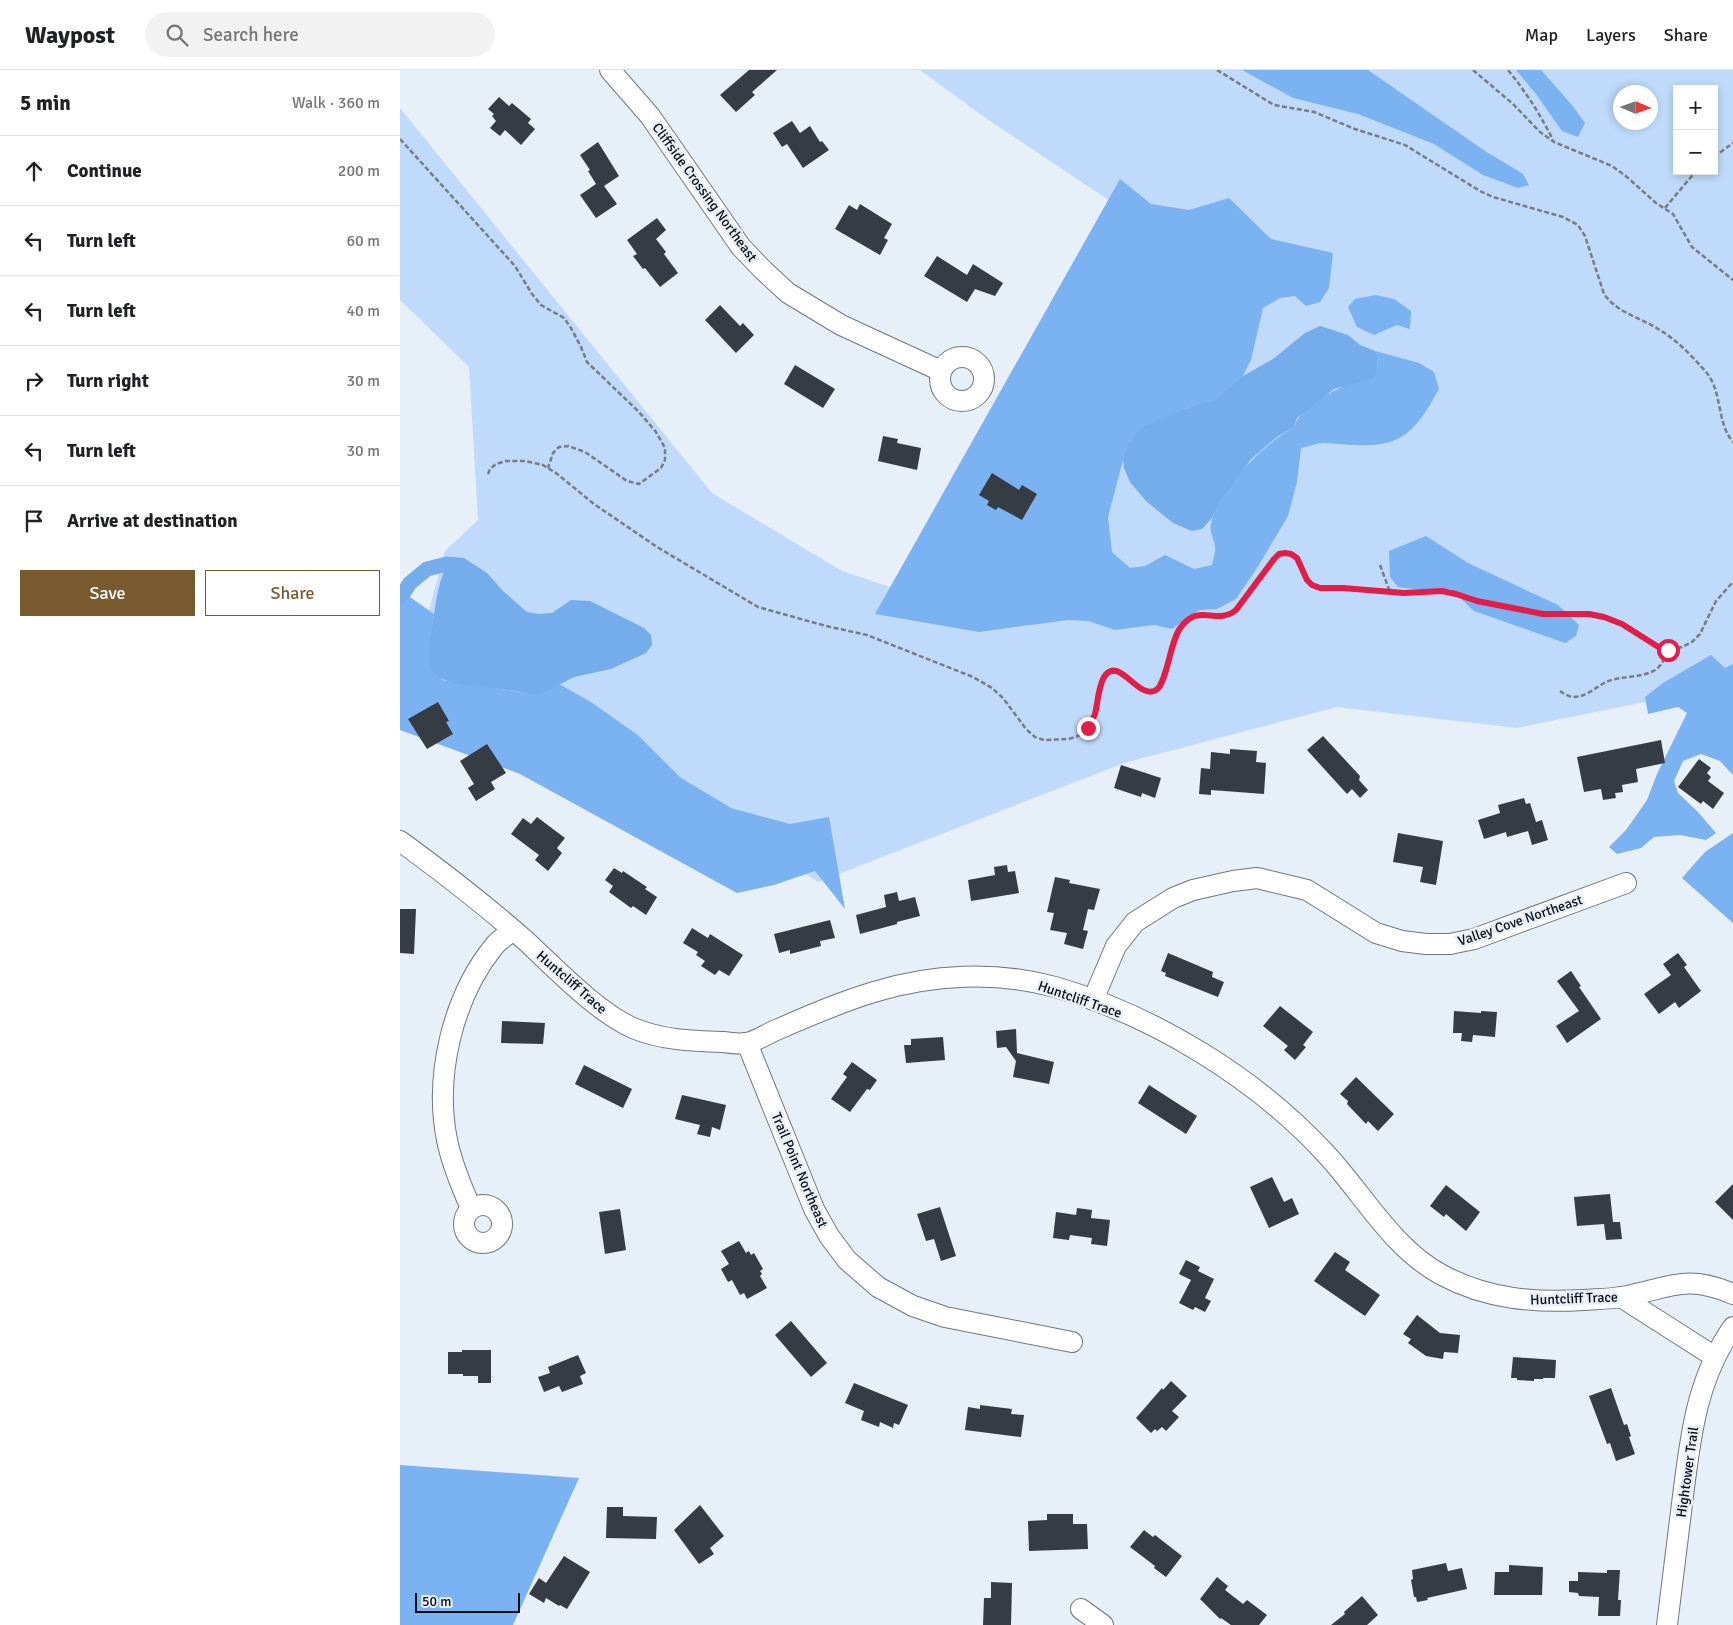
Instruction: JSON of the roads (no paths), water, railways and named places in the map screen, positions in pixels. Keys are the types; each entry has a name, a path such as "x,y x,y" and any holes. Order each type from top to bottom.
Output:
{"street":[{"name":"Cliffside Crossing Northeast","path":"610,70 650,116 741,247 788,293 841,325 941,371"},
{"name":"Huntcliff Trace","path":"400,841 459,884 600,1008 629,1026 654,1036 690,1041 747,1043 871,992 936,978 975,976 1014,979 1053,987 1093,1000 1141,1020 1222,1066 1260,1094 1295,1123 1326,1154 1400,1243 1418,1259 1442,1275 1480,1291 1519,1300 1552,1302 1621,1297 1670,1284 1692,1283 1717,1287 1733,1294"},
{"name":"Valley Cove Northeast","path":"1093,1000 1116,946 1135,922 1174,898 1212,884 1257,878 1307,890 1376,933 1402,941 1450,944 1474,939 1626,883"},
{"path":"471,1208 454,1167 447,1138 443,1100 446,1058 455,1021 471,982 496,944 513,930"},
{"name":"Trail Point Northeast","path":"747,1043 814,1209 828,1236 848,1260 878,1287 913,1306 945,1317 1072,1342"},
{"path":"1621,1297 1715,1357"},
{"name":"Hightower Trail","path":"1667,1625 1691,1431 1700,1393 1715,1357 1733,1327"},
{"path":"1081,1609 1103,1625"}],"waterway":[{"path":"400,598 410,583 427,569 447,564"}]}
